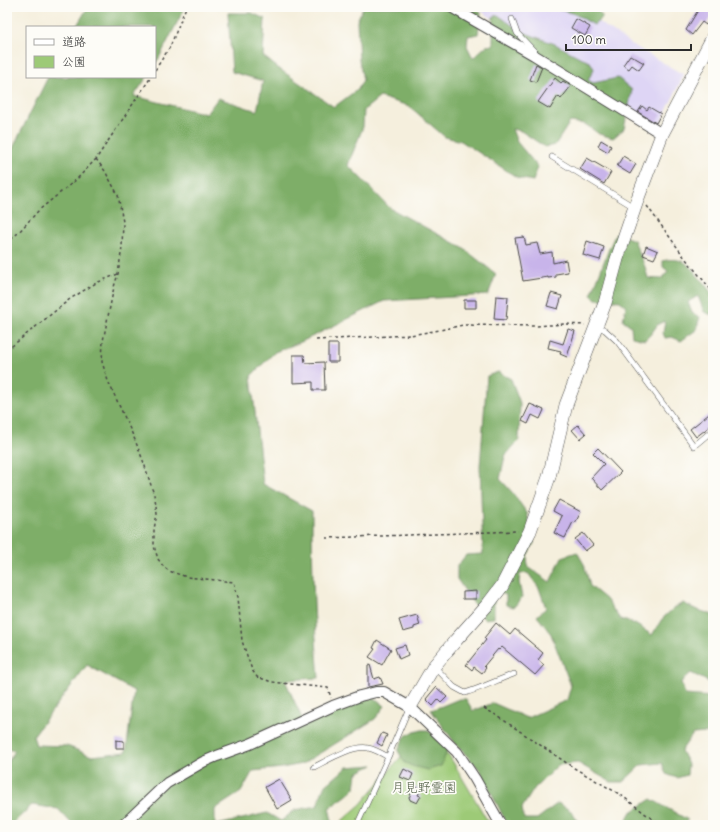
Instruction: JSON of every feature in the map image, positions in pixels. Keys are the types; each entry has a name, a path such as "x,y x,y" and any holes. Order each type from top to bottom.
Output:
{"street":[{"path":"451,7 544,61 662,134"},
{"path":"410,707 434,666 502,586 530,531 549,478 566,405 605,303 617,259 639,195 662,134 713,37"},
{"path":"123,825 167,783 203,762 250,744 334,706 360,696 376,692 384,692 410,707 457,752 501,825"}],"lane":[{"path":"512,19 517,33 544,61"},
{"path":"552,157 635,208"},
{"path":"596,325 605,330 617,341 694,446 713,430"},
{"path":"434,666 454,687 465,693 514,674"},
{"path":"357,825 361,822 410,707"},
{"path":"314,767 357,748 368,748 388,757"}],"path":[{"path":"156,68 170,47 186,7"},
{"path":"7,243 39,210 77,179 96,159 149,78"},
{"path":"96,159 105,171 118,195 123,222 122,247 118,274 103,341 102,362 108,381 144,463 155,498 157,514 154,529 154,546 158,559 169,571 187,577 234,582 238,596 242,641 252,670 257,677 272,682 328,688 334,706"},
{"path":"639,195 664,230 713,292"},
{"path":"7,350 70,299 96,283 118,274"},
{"path":"316,340 410,335 463,325 596,325"},
{"path":"326,538 530,531"},
{"path":"484,708 574,768 621,796 660,825"}],"shaded area":[{"path":"475,7 576,7 628,42 684,75 658,128"}],"green space":[{"path":"88,7 184,7 156,62 156,26 77,26"},
{"path":"363,7 474,7 481,13 478,34 468,36 467,46 473,58 486,46 493,45 493,17 498,15 520,31 555,44 591,63 594,69 588,80 593,83 618,78 632,90 624,129 613,138 599,134 585,124 570,122 555,145 545,147 521,131 512,129 517,142 538,167 533,181 518,178 461,141 445,137 409,106 380,97 364,110 363,127 348,165 390,208 463,248 496,274 488,295 384,301 301,342 275,352 251,376 263,484 312,511 312,553 319,678 285,680 304,723 363,698 376,699 385,706 375,719 302,764 253,771 241,792 215,809 215,825 73,825 58,809 32,805 11,825 7,825 7,763 15,751 7,749 7,160 48,78 146,78 134,96 206,114 218,98 257,111 263,81 232,72 228,13 252,13 265,19 263,56 334,107 358,89 363,80 359,60 357,21","holes":["87,665 134,691 126,752 92,756 67,746 36,745 33,736"]},
{"path":"551,7 594,7 603,17 594,25 575,14"},
{"path":"616,233 634,240 648,278 662,279 668,271 663,267 663,261 682,261 689,266 713,295 712,315 704,312 698,296 688,302 692,313 700,317 696,330 681,341 672,337 665,338 663,333 665,321 658,324 645,340 632,337 631,326 623,320 626,306 620,301 596,299 591,295"},
{"path":"498,372 511,379 520,403 519,440 505,456 500,479 512,492 527,513 534,543 527,556 528,567 550,582 562,557 577,552 584,564 590,586 606,599 620,619 635,624 652,635 662,619 674,608 683,603 713,615 713,683 691,673 681,682 685,695 713,697 713,739 706,733 693,734 681,751 688,764 687,775 677,778 666,774 662,763 641,765 623,782 611,782 578,763 558,765 534,789 522,808 524,819 537,819 558,803 571,811 580,825 509,825 506,822 480,770 455,743 431,710 459,699 466,699 473,711 493,703 527,718 567,700 571,686 551,634 537,616 546,608 539,588 528,573 520,574 519,582 522,597 514,607 506,605 506,595 494,590 494,618 484,619 457,579 457,566 466,555 483,554 480,466 487,376"},
{"path":"428,730 448,749 441,766 428,770 412,766 405,763 398,751 402,741 408,734"},
{"name":"月見野霊園","path":"421,733 450,757 490,825 337,825 361,804"},
{"path":"373,765 357,773 355,788 329,808 332,825 217,825 267,813 281,821 295,810 317,806 324,787 347,767"},
{"path":"651,799 688,820 682,825 624,825 630,813"}],"building":[{"path":"700,7 713,7 710,14 712,15 706,25 702,22 692,35 686,30"},
{"path":"576,19 590,27 585,36 571,28"},
{"path":"630,55 644,63 639,70 632,65 629,69 623,65"},
{"path":"536,64 542,67 536,82 530,80"},
{"path":"555,78 561,83 563,81 571,86 561,99 558,96 550,109 538,102"},
{"path":"642,106 647,110 649,107 661,114 656,123 638,112"},
{"path":"601,140 611,146 608,152 598,146"},
{"path":"623,156 636,164 630,174 617,166"},
{"path":"587,158 611,172 604,184 580,169"},
{"path":"524,237 526,245 537,243 540,254 552,252 553,263 566,260 568,272 556,274 556,277 523,281 515,238"},
{"path":"587,241 604,247 600,260 583,255"},
{"path":"646,246 658,251 654,259 643,255"},
{"path":"551,293 562,296 558,309 547,306"},
{"path":"496,296 508,297 506,320 494,319"},
{"path":"464,300 476,300 476,308 464,308"},
{"path":"568,329 575,331 567,357 560,354 561,351 548,348 550,340 563,344"},
{"path":"328,344 338,344 338,362 328,362"},
{"path":"293,355 304,355 305,363 324,362 325,390 313,390 313,382 293,383"},
{"path":"530,404 544,410 540,419 532,415 528,424 522,421"},
{"path":"713,411 713,424 696,437 690,429"},
{"path":"578,425 586,434 580,439 572,430"},
{"path":"598,448 621,472 602,490 591,478 604,464 593,453"},
{"path":"559,500 581,512 575,523 573,522 565,538 554,533 562,516 553,511"},
{"path":"583,533 593,545 585,551 575,539"},
{"path":"476,591 476,599 463,599 463,592"},
{"path":"417,615 420,625 414,627 414,629 403,632 399,620"},
{"path":"496,623 510,635 515,629 543,653 538,660 544,665 535,675 502,647 499,650 498,649 484,666 486,668 482,673 474,667 472,670 466,665 486,640 484,638"},
{"path":"377,640 391,649 382,665 369,657 375,649 373,648"},
{"path":"405,645 408,655 399,659 395,648"},
{"path":"370,665 374,679 380,677 383,684 368,687 368,666"},
{"path":"436,687 447,697 441,703 438,700 433,706 426,699"},
{"path":"382,733 387,735 382,746 377,743"},
{"path":"116,740 124,741 124,748 116,748"},
{"path":"404,769 413,774 410,781 400,777"},
{"path":"279,779 292,800 277,809 265,787"},
{"path":"414,786 421,789 418,795 421,796 417,803 409,798"}]}
